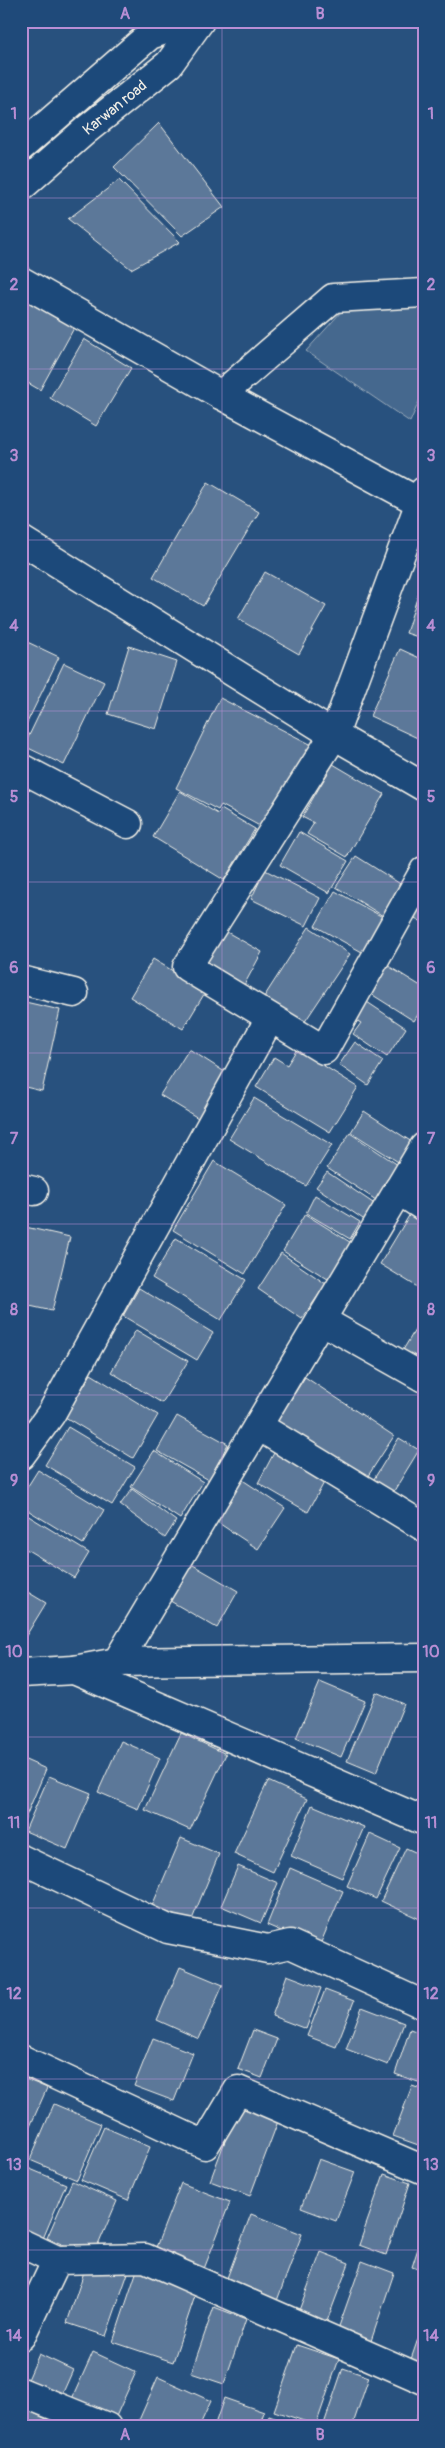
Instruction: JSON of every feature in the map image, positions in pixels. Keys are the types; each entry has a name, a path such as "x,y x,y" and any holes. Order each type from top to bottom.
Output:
{"street":[{"name":"Karwan road","path":"21,146 150,35 193,21"},
{"name":"Karwan road","path":"21,187 86,130 169,64 200,21"},
{"path":"21,281 221,395 422,497 334,735 187,967 324,1050 424,871"},
{"path":"221,395 333,298 424,293"},
{"path":"21,540 334,735 424,787"},
{"path":"21,768 128,824"},
{"path":"21,980 74,993"},
{"path":"21,1455 51,1414 270,1018"},
{"path":"117,1662 424,1148"},
{"path":"398,1190 424,1207"},
{"path":"321,1320 424,1378"},
{"path":"258,1426 424,1526"},
{"path":"21,1674 74,1670 117,1662 421,1654"},
{"path":"74,1670 424,1820"},
{"path":"21,1859 168,1929 268,1949 290,1944 424,2005"},
{"path":"21,2059 205,2145 238,2090 424,2170"},
{"path":"21,2243 58,2260 145,2258 424,2380"},
{"path":"21,2336 58,2260"},
{"path":"21,2392 107,2427"}],"shaded area":[{"path":"424,301 424,390 410,422 306,351 342,311"}],"building":[{"path":"159,123 224,207 182,236 114,167"},
{"path":"119,180 180,242 131,269 68,219"},
{"path":"21,298 74,328 40,390 21,379"},
{"path":"84,339 131,368 96,426 50,398"},
{"path":"208,482 259,512 203,606 153,577"},
{"path":"265,572 326,606 299,654 238,619"},
{"path":"418,595 424,597 424,639 406,633"},
{"path":"21,639 59,657 21,735"},
{"path":"129,646 177,662 156,729 108,714"},
{"path":"400,649 424,660 424,741 370,716"},
{"path":"64,663 104,682 64,765 24,746"},
{"path":"220,698 312,745 267,830 221,805 218,810 176,788"},
{"path":"333,764 384,794 347,857 307,834 314,823 302,817"},
{"path":"180,791 218,814 221,809 255,829 224,880 153,837"},
{"path":"21,798 29,801 21,820"},
{"path":"299,832 348,861 329,893 280,865"},
{"path":"356,856 402,885 383,916 336,887"},
{"path":"265,870 320,898 306,926 251,899"},
{"path":"335,891 390,921 371,957 315,926"},
{"path":"424,896 424,923 411,916"},
{"path":"309,927 350,954 304,1023 264,997"},
{"path":"225,931 262,952 242,989 204,968"},
{"path":"153,959 206,991 183,1029 130,997"},
{"path":"385,964 424,988 424,1005 414,1021 368,992"},
{"path":"364,1000 406,1028 387,1057 353,1034 361,1023 352,1018"},
{"path":"21,1001 60,1010 42,1091 21,1086"},
{"path":"355,1042 383,1061 368,1085 339,1065"},
{"path":"189,1049 231,1076 203,1121 160,1095"},
{"path":"297,1049 358,1087 330,1132 256,1087 274,1057 287,1065"},
{"path":"254,1098 332,1145 306,1186 229,1139"},
{"path":"364,1111 415,1144 403,1165 351,1132"},
{"path":"350,1133 398,1165 376,1200 327,1168"},
{"path":"214,1161 286,1205 245,1274 173,1230"},
{"path":"327,1172 376,1205 366,1221 316,1187"},
{"path":"315,1195 360,1222 350,1239 306,1213"},
{"path":"305,1214 353,1244 331,1281 283,1251"},
{"path":"410,1214 424,1222 424,1291 380,1264"},
{"path":"21,1226 70,1237 52,1311 21,1304"},
{"path":"176,1238 246,1280 221,1320 152,1278"},
{"path":"281,1253 326,1284 302,1319 258,1289"},
{"path":"139,1288 213,1333 197,1360 123,1316"},
{"path":"424,1315 424,1363 403,1350"},
{"path":"136,1330 188,1361 162,1403 111,1372"},
{"path":"91,1374 158,1415 133,1458 65,1417"},
{"path":"305,1377 394,1436 364,1482 275,1424"},
{"path":"177,1416 228,1444 209,1480 157,1451"},
{"path":"68,1427 135,1467 112,1505 45,1465"},
{"path":"399,1438 419,1450 389,1499 369,1487"},
{"path":"154,1451 203,1482 180,1519 131,1487"},
{"path":"275,1451 326,1479 308,1512 258,1483"},
{"path":"38,1470 104,1510 83,1544 21,1506 21,1497"},
{"path":"238,1477 285,1508 258,1549 211,1518"},
{"path":"132,1489 176,1521 165,1538 120,1505"},
{"path":"22,1512 89,1553 74,1578 21,1546"},
{"path":"186,1561 238,1591 217,1628 165,1598"},
{"path":"21,1588 46,1603 21,1644"},
{"path":"320,1682 365,1701 341,1757 296,1738"},
{"path":"376,1692 404,1704 376,1773 347,1761"},
{"path":"181,1733 226,1754 190,1830 145,1810"},
{"path":"121,1741 160,1758 138,1809 98,1792"},
{"path":"21,1758 46,1769 21,1828"},
{"path":"49,1776 91,1793 67,1849 25,1831"},
{"path":"268,1781 307,1799 273,1872 234,1854"},
{"path":"312,1805 364,1827 342,1878 291,1856"},
{"path":"370,1834 400,1848 376,1899 347,1886"},
{"path":"181,1838 219,1854 191,1922 152,1906"},
{"path":"406,1848 424,1856 424,1921 381,1901"},
{"path":"238,1866 278,1883 261,1923 221,1906"},
{"path":"290,1868 343,1891 319,1947 267,1925"},
{"path":"180,1967 223,1985 199,2039 157,2020"},
{"path":"287,1975 321,1988 306,2029 272,2016"},
{"path":"325,1990 354,2001 336,2047 307,2036"},
{"path":"362,2007 404,2023 388,2065 346,2049"},
{"path":"410,2029 424,2034 424,2084 395,2074"},
{"path":"253,2030 277,2039 262,2078 238,2069"},
{"path":"153,2038 193,2053 174,2101 134,2086"},
{"path":"21,2077 47,2088 21,2147"},
{"path":"412,2086 424,2090 424,2147 393,2136"},
{"path":"240,2101 280,2116 250,2196 210,2181"},
{"path":"54,2104 101,2124 77,2180 30,2160"},
{"path":"104,2127 150,2147 128,2200 81,2180"},
{"path":"319,2159 355,2172 336,2221 301,2208"},
{"path":"23,2166 66,2184 42,2241 21,2232"},
{"path":"384,2174 410,2183 386,2255 359,2245"},
{"path":"72,2181 117,2201 93,2257 47,2238"},
{"path":"181,2183 230,2202 202,2274 153,2255"},
{"path":"251,2214 302,2234 275,2306 224,2286"},
{"path":"424,2230 424,2271 412,2267"},
{"path":"321,2252 349,2263 326,2324 298,2313"},
{"path":"88,2260 128,2273 106,2336 67,2323"},
{"path":"362,2261 394,2273 370,2344 337,2332"},
{"path":"138,2267 198,2287 173,2362 113,2342"},
{"path":"214,2307 246,2319 224,2384 191,2373"},
{"path":"419,2336 424,2338 424,2370 409,2365"},
{"path":"297,2345 339,2359 316,2425 274,2411"},
{"path":"93,2352 136,2372 114,2421 71,2401"},
{"path":"39,2354 73,2370 61,2397 27,2382"},
{"path":"343,2368 369,2377 352,2427 323,2427"},
{"path":"158,2377 211,2401 199,2427 136,2427"},
{"path":"424,2395 424,2427 413,2427"},
{"path":"224,2398 264,2412 259,2427 214,2427"},
{"path":"21,2407 61,2426 21,2427"},
{"path":"269,2416 301,2427 265,2427"}]}
